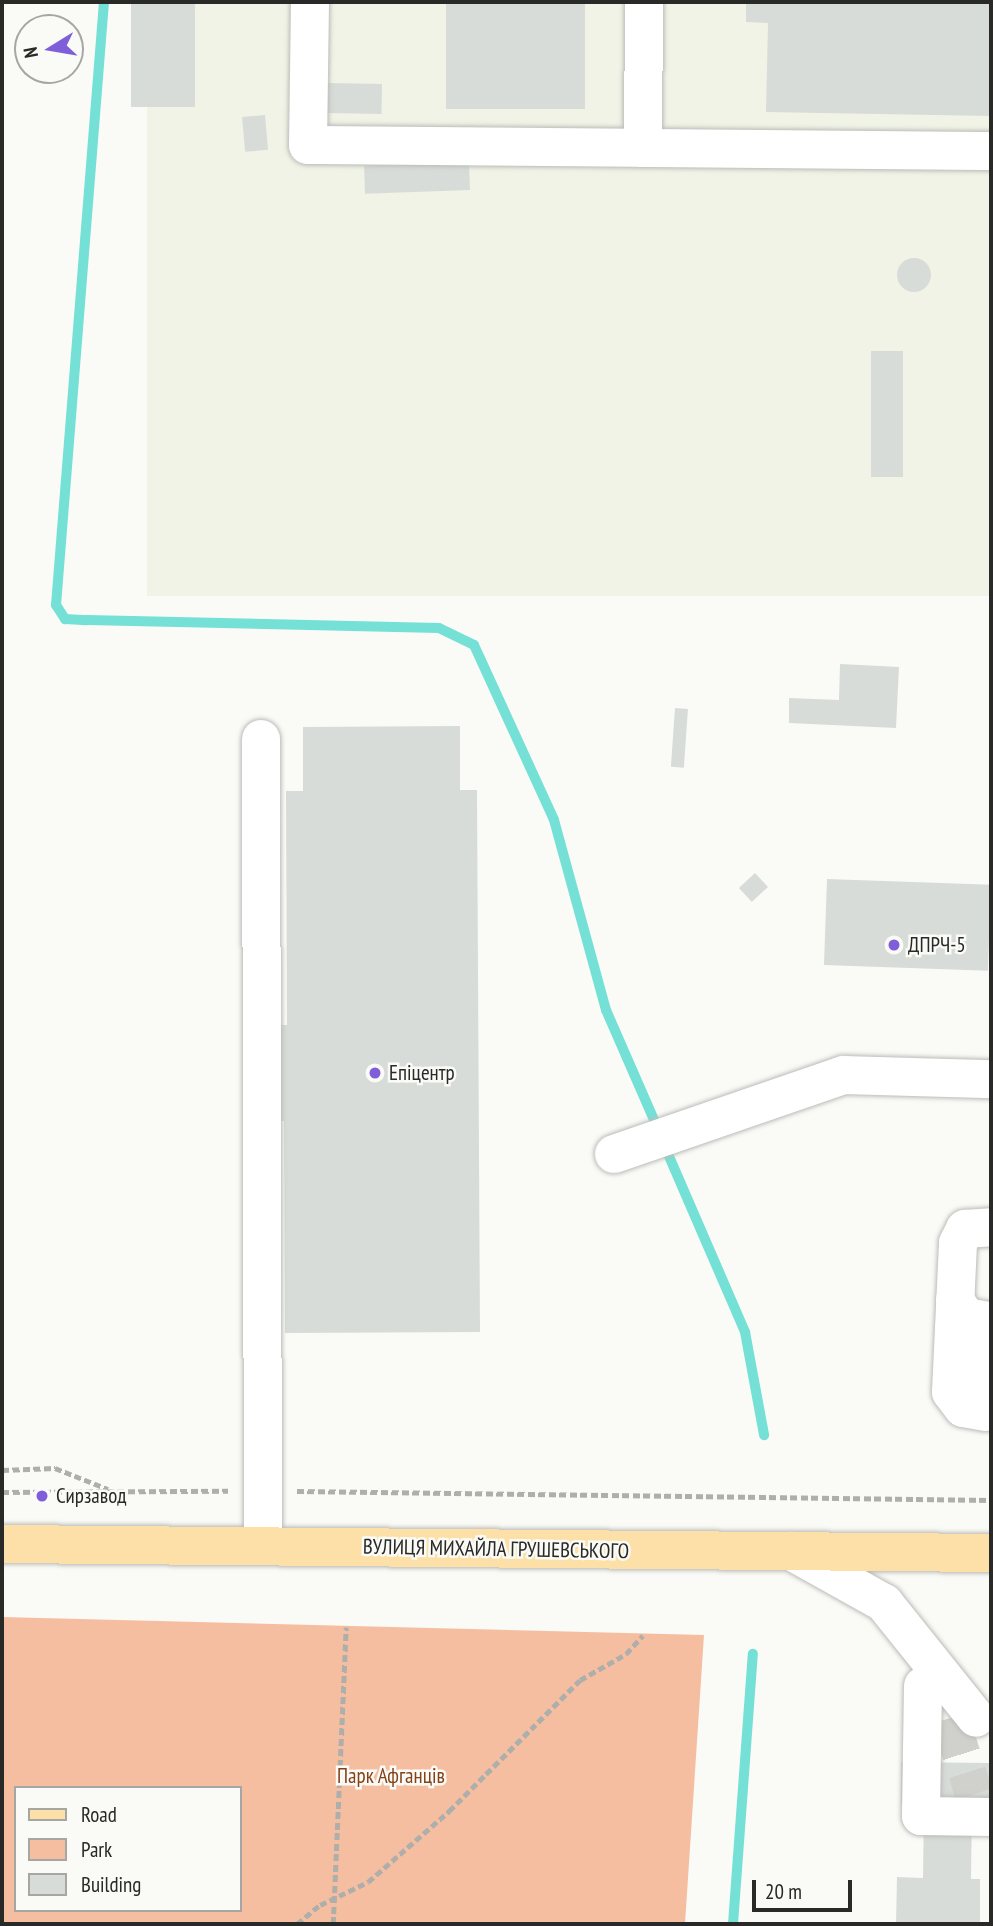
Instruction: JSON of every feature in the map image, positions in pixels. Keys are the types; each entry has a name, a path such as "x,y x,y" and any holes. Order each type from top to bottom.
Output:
{"main road":[{"name":"ВУЛИЦЯ МИХАЙЛА ГРУШЕВСЬКОГО","path":"2,1544 991,1553"}],"lane":[{"path":"310,2 309,145 991,151"},
{"path":"643,148 644,2"},
{"path":"261,739 263,1546"},
{"path":"614,1154 844,1075 991,1079"},
{"path":"973,1351 962,1233 991,1227"},
{"path":"791,1551 884,1603 920,1645 954,1709 922,1816 972,1808"},
{"path":"920,1645 954,1709"}],"path":[{"path":"2,1470 55,1468 113,1491"},
{"path":"2,1492 263,1491 991,1500"},
{"path":"333,1924 346,1627"},
{"path":"297,1924 334,1896 368,1882 449,1811 580,1679 626,1654 643,1635"}],"shaded area":[{"path":"147,2 991,2 991,596 147,596"}],"green space":[{"name":"Парк Афганців","path":"2,1617 704,1635 685,1924 2,1924"}],"building":[{"path":"131,2 195,2 195,107 131,107"},
{"path":"446,2 585,2 585,109 446,109"},
{"path":"746,2 991,2 991,116 766,112 768,23 746,22"},
{"path":"328,83 382,84 381,114 327,113"},
{"path":"265,115 268,150 245,152 242,117"},
{"path":"469,162 470,190 365,194 364,166"},
{"path":"914,258 926,263 931,275 926,287 914,292 902,287 897,275 902,263"},
{"path":"871,351 903,351 903,477 871,477"},
{"path":"840,664 899,667 896,728 789,723 789,698 839,700"},
{"path":"675,708 688,709 684,768 671,767"},
{"name":"Епіцентр","path":"460,726 460,790 477,790 480,1332 285,1333 284,1121 271,1121 271,1025 287,1025 286,791 303,791 303,727"},
{"path":"755,873 768,887 752,902 739,888"},
{"path":"827,879 991,885 988,971 824,965"},
{"path":"901,1762 991,1763 991,1809 972,1809 971,1879 980,1879 980,1924 896,1924 897,1877 923,1878 924,1804 901,1804"}],"waterway":[{"path":"104,2 56,605 65,619 439,628 474,645 554,820 606,1010 657,1127"},
{"path":"665,1147 745,1332 764,1435"},
{"path":"733,1924 753,1654"}],"tunnel":[{"path":"950,1718 974,1794"}],"place":[{"name":"ДПРЧ-5","path":"894,945"},
{"name":"Епіцентр","path":"375,1073"},
{"name":"Сирзавод","path":"42,1496"}]}
